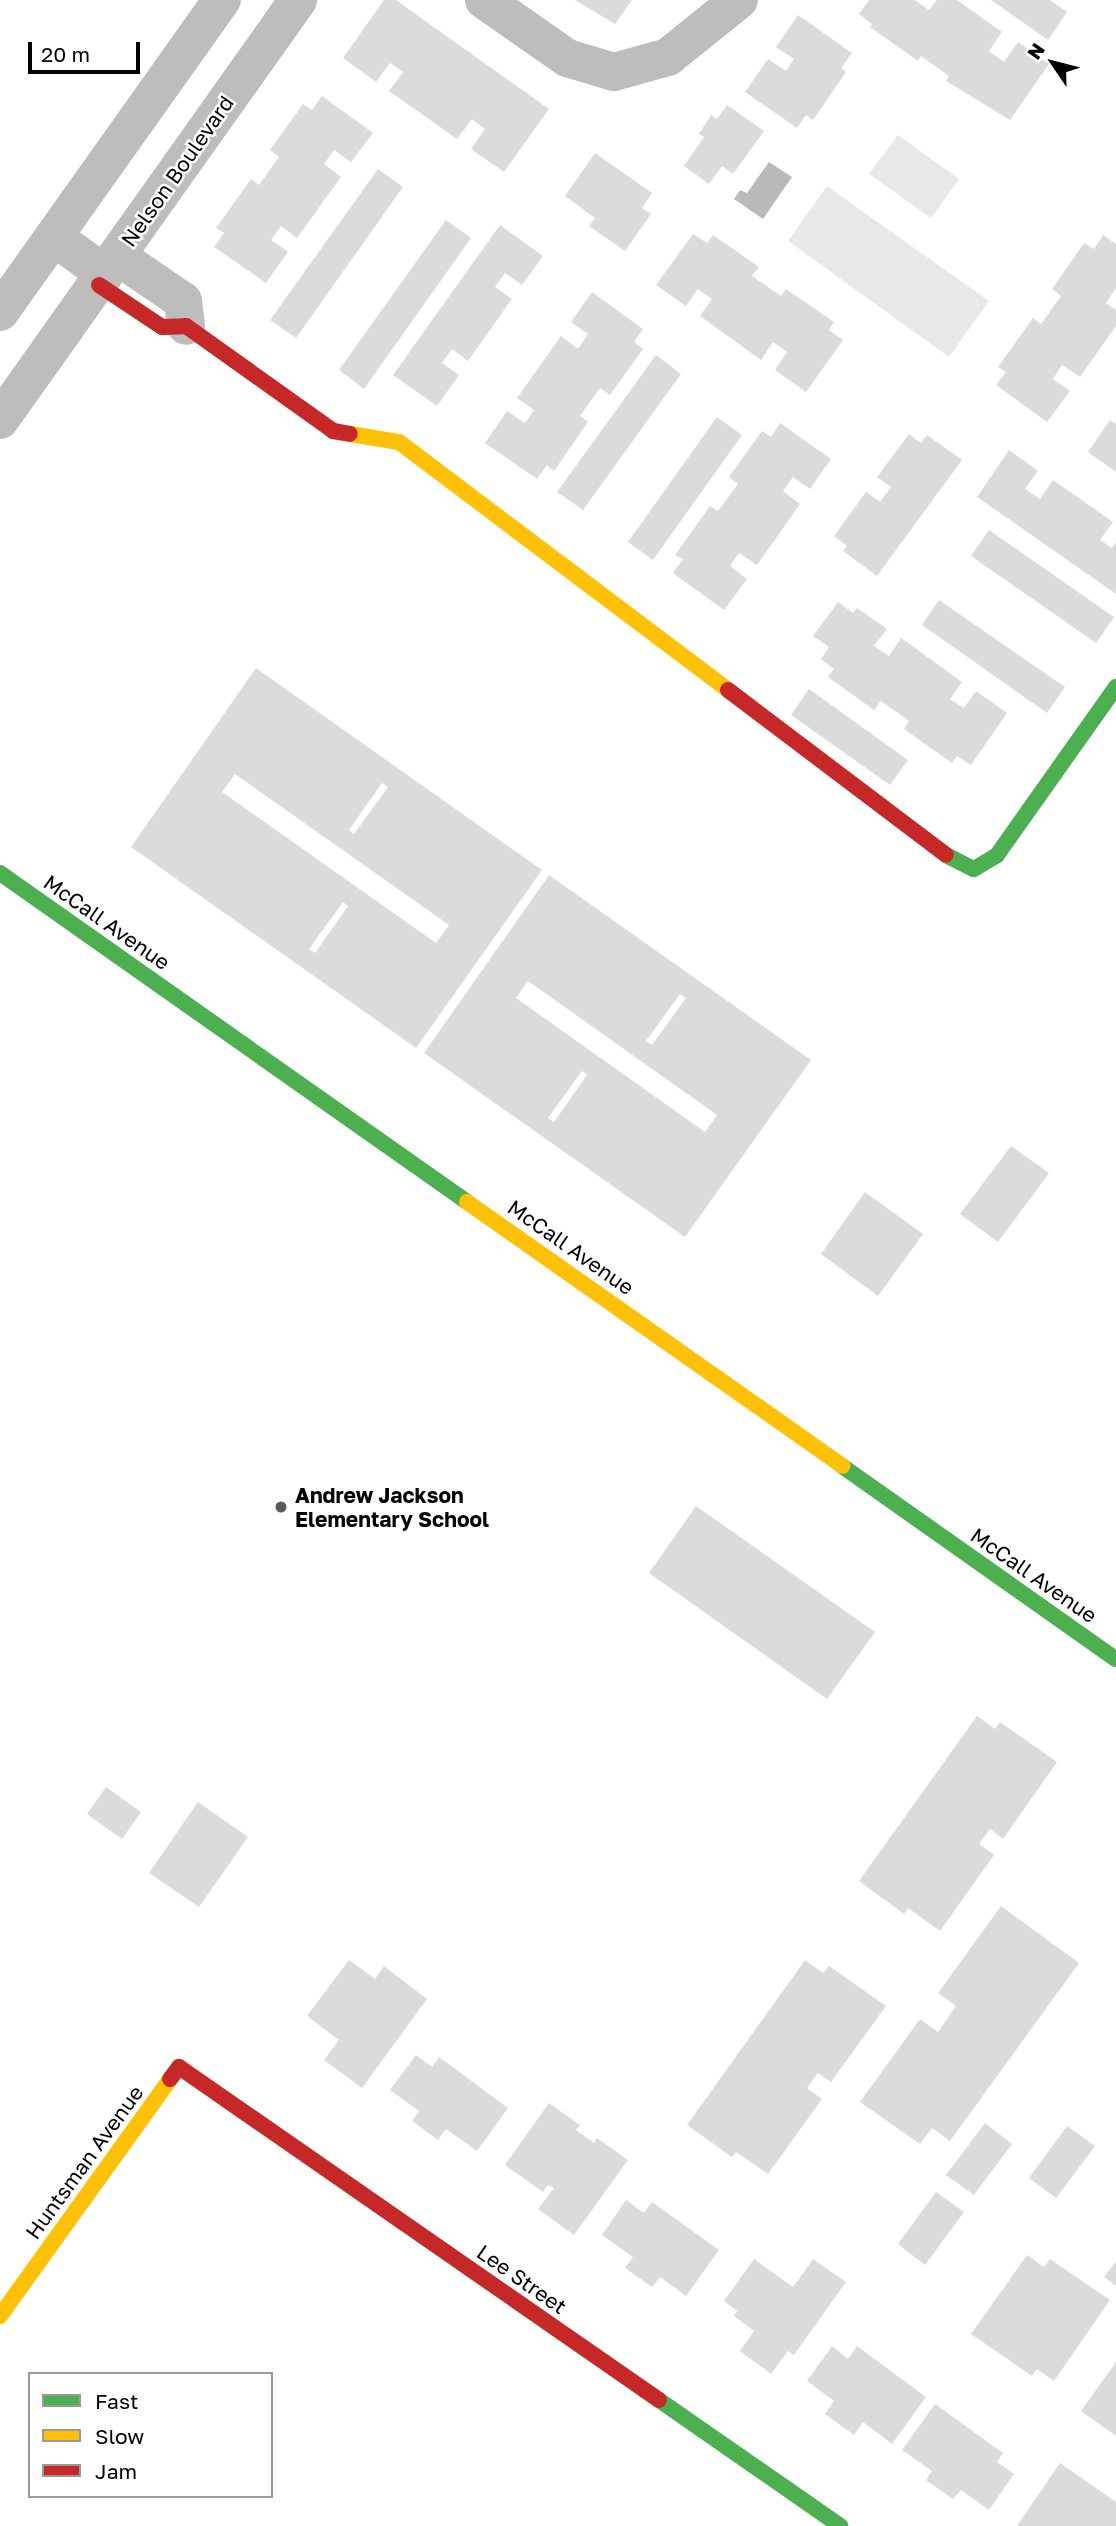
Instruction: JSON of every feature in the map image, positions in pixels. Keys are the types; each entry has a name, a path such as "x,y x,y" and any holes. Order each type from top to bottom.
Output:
{"street":[{"path":"0,312 222,0"},
{"name":"Nelson Boulevard","path":"0,420 298,0"},
{"path":"484,0 567,58 614,72 650,66 668,57 739,0"},
{"path":"54,237 107,272 183,301 186,326 333,431 399,442 950,858 974,869 997,855 1116,687"},
{"name":"McCall Avenue","path":"0,873 1116,1659"},
{"name":"Huntsman Avenue","path":"0,2316 179,2067"},
{"name":"Lee Street","path":"179,2067 840,2526"}],"shaded area":[{"path":"898,135 959,179 931,218 869,174"},
{"path":"769,162 792,177 763,219 734,199 740,190 747,193"},
{"path":"827,186 989,301 949,357 788,241"}],"building":[{"path":"384,0 396,0 549,109 504,172 471,149 485,129 472,119 457,139 389,91 403,72 390,63 376,82 343,58"},
{"path":"575,0 632,0 615,24"},
{"path":"869,0 915,0 929,10 937,0 957,0 1002,32 989,51 1004,62 1018,42 1049,64 1010,120 946,81 949,76 921,56 918,61 870,27 872,24 859,14"},
{"path":"991,0 1050,0 1067,12 1048,40"},
{"path":"798,15 852,53 841,68 846,72 813,120 806,115 797,128 745,92 768,59 786,71 794,59 776,47"},
{"path":"322,96 373,133 351,162 334,150 324,164 341,177 297,238 281,226 271,240 288,252 266,283 214,247 224,233 216,228 251,179 259,185 279,157 270,150 303,104 312,110"},
{"path":"727,105 764,131 733,174 722,166 709,184 684,166 704,137 699,134 711,115 717,119"},
{"path":"595,153 652,193 642,208 651,214 625,251 589,226 595,218 565,196"},
{"path":"378,169 403,187 296,338 270,320"},
{"path":"446,220 471,238 364,389 339,370"},
{"path":"500,225 543,256 522,285 505,273 495,287 512,299 468,361 452,349 442,363 459,375 437,406 393,375"},
{"path":"693,234 707,243 713,235 759,267 752,276 781,296 786,289 834,322 829,330 843,340 806,392 775,370 787,352 773,342 761,360 700,316 712,299 698,289 686,306 656,285"},
{"path":"1103,235 1116,244 1116,288 1106,303 1116,310 1116,326 1080,377 1062,365 1053,379 1070,391 1047,422 996,385 1006,372 998,367 1033,318 1041,324 1061,296 1052,289 1084,243 1094,249"},
{"path":"592,292 643,329 634,342 643,349 610,395 600,388 580,416 588,422 554,471 547,465 537,479 485,443 507,411 525,423 534,410 517,398 561,336 578,349 588,334 571,322"},
{"path":"656,355 681,374 583,510 557,492"},
{"path":"717,417 742,435 653,560 628,542"},
{"path":"1110,420 1116,424 1116,472 1088,452"},
{"path":"780,423 831,459 810,489 793,477 783,491 800,504 757,565 739,553 730,566 747,579 724,610 673,573 683,559 675,555 710,506 718,511 738,484 729,477 762,431 771,437"},
{"path":"909,434 921,443 927,435 962,460 877,576 843,551 847,546 834,536 866,492 880,502 891,487 877,477"},
{"path":"1009,450 1038,471 1025,489 1040,499 1053,480 1113,522 1100,540 1112,548 1116,542 1116,594 977,497"},
{"path":"989,530 1114,617 1096,643 971,556"},
{"path":"939,600 1065,687 1047,713 922,625"},
{"path":"838,602 853,613 857,608 887,629 874,646 889,656 901,638 962,682 950,699 964,708 976,691 1007,713 971,765 957,756 952,763 904,729 909,721 881,701 874,710 828,677 834,669 821,659 829,647 813,636"},
{"path":"256,668 542,870 416,1048 131,847","holes":["235,774 449,925 436,943 222,792","382,783 388,787 354,834 349,830","343,902 348,906 315,953 309,949"]},
{"path":"809,689 908,760 890,785 791,715"},
{"path":"549,875 811,1060 685,1237 424,1053","holes":["528,981 717,1115 705,1132 516,998","680,994 686,998 652,1045 646,1041","582,1071 587,1075 554,1122 548,1118"]},
{"path":"1011,1146 1049,1173 998,1242 960,1214"},
{"path":"865,1192 923,1234 878,1296 821,1254"},
{"path":"696,1506 875,1632 827,1699 649,1573"},
{"path":"977,1716 995,1729 1000,1722 1057,1762 1003,1839 990,1829 979,1844 994,1855 940,1931 908,1908 904,1914 859,1881"},
{"path":"106,1787 141,1812 122,1839 87,1814"},
{"path":"198,1802 248,1837 199,1907 149,1873"},
{"path":"1001,1906 1079,1963 950,2141 932,2128 920,2144 860,2102 920,2019 938,2032 956,2006 938,1993"},
{"path":"349,1960 375,1979 384,1966 427,1999 362,2088 324,2060 339,2040 307,2016"},
{"path":"805,1960 823,1973 829,1966 886,2006 831,2082 818,2073 807,2088 822,2099 768,2174 736,2152 732,2157 687,2125"},
{"path":"416,2055 432,2067 439,2057 508,2108 477,2151 446,2129 438,2140 412,2121 419,2111 390,2090"},
{"path":"549,2103 580,2125 576,2130 594,2143 597,2138 628,2160 574,2235 538,2209 554,2188 548,2185 543,2192 505,2165"},
{"path":"985,2123 1012,2144 974,2195 946,2175"},
{"path":"1067,2126 1095,2146 1056,2198 1029,2178"},
{"path":"936,2192 964,2212 925,2265 898,2244"},
{"path":"626,2200 644,2213 652,2202 719,2250 686,2296 660,2277 652,2287 625,2268 633,2257 602,2235"},
{"path":"1027,2255 1044,2267 1050,2259 1110,2300 1054,2381 1037,2369 1032,2376 971,2334"},
{"path":"754,2259 793,2287 813,2259 846,2282 794,2355 788,2351 771,2374 740,2351 754,2331 734,2316 737,2311 724,2301"},
{"path":"1116,2261 1116,2286 1104,2277"},
{"path":"832,2346 848,2359 857,2346 926,2397 892,2444 863,2422 854,2435 825,2414 834,2401 807,2381"},
{"path":"1116,2362 1116,2436 1081,2411"},
{"path":"935,2404 1003,2453 997,2462 1014,2474 989,2510 961,2490 953,2499 926,2480 932,2471 902,2450"},
{"path":"1060,2463 1116,2502 1116,2526 1017,2526"}],"traffic: fast":[{"path":"946,855 974,869 997,855 1116,687"},
{"path":"0,873 467,1202"},
{"path":"842,1466 1116,1659"},
{"path":"659,2400 840,2526"}],"traffic: slow":[{"path":"350,434 399,442 728,690"},
{"path":"467,1202 842,1466"},
{"path":"0,2316 170,2079"}],"traffic: jam":[{"path":"99,285 162,327 186,326 333,431 350,434"},
{"path":"728,690 946,855"},
{"path":"170,2079 179,2067 659,2400"}],"place":[{"name":"Andrew Jackson Elementary School","path":"281,1507"}]}
